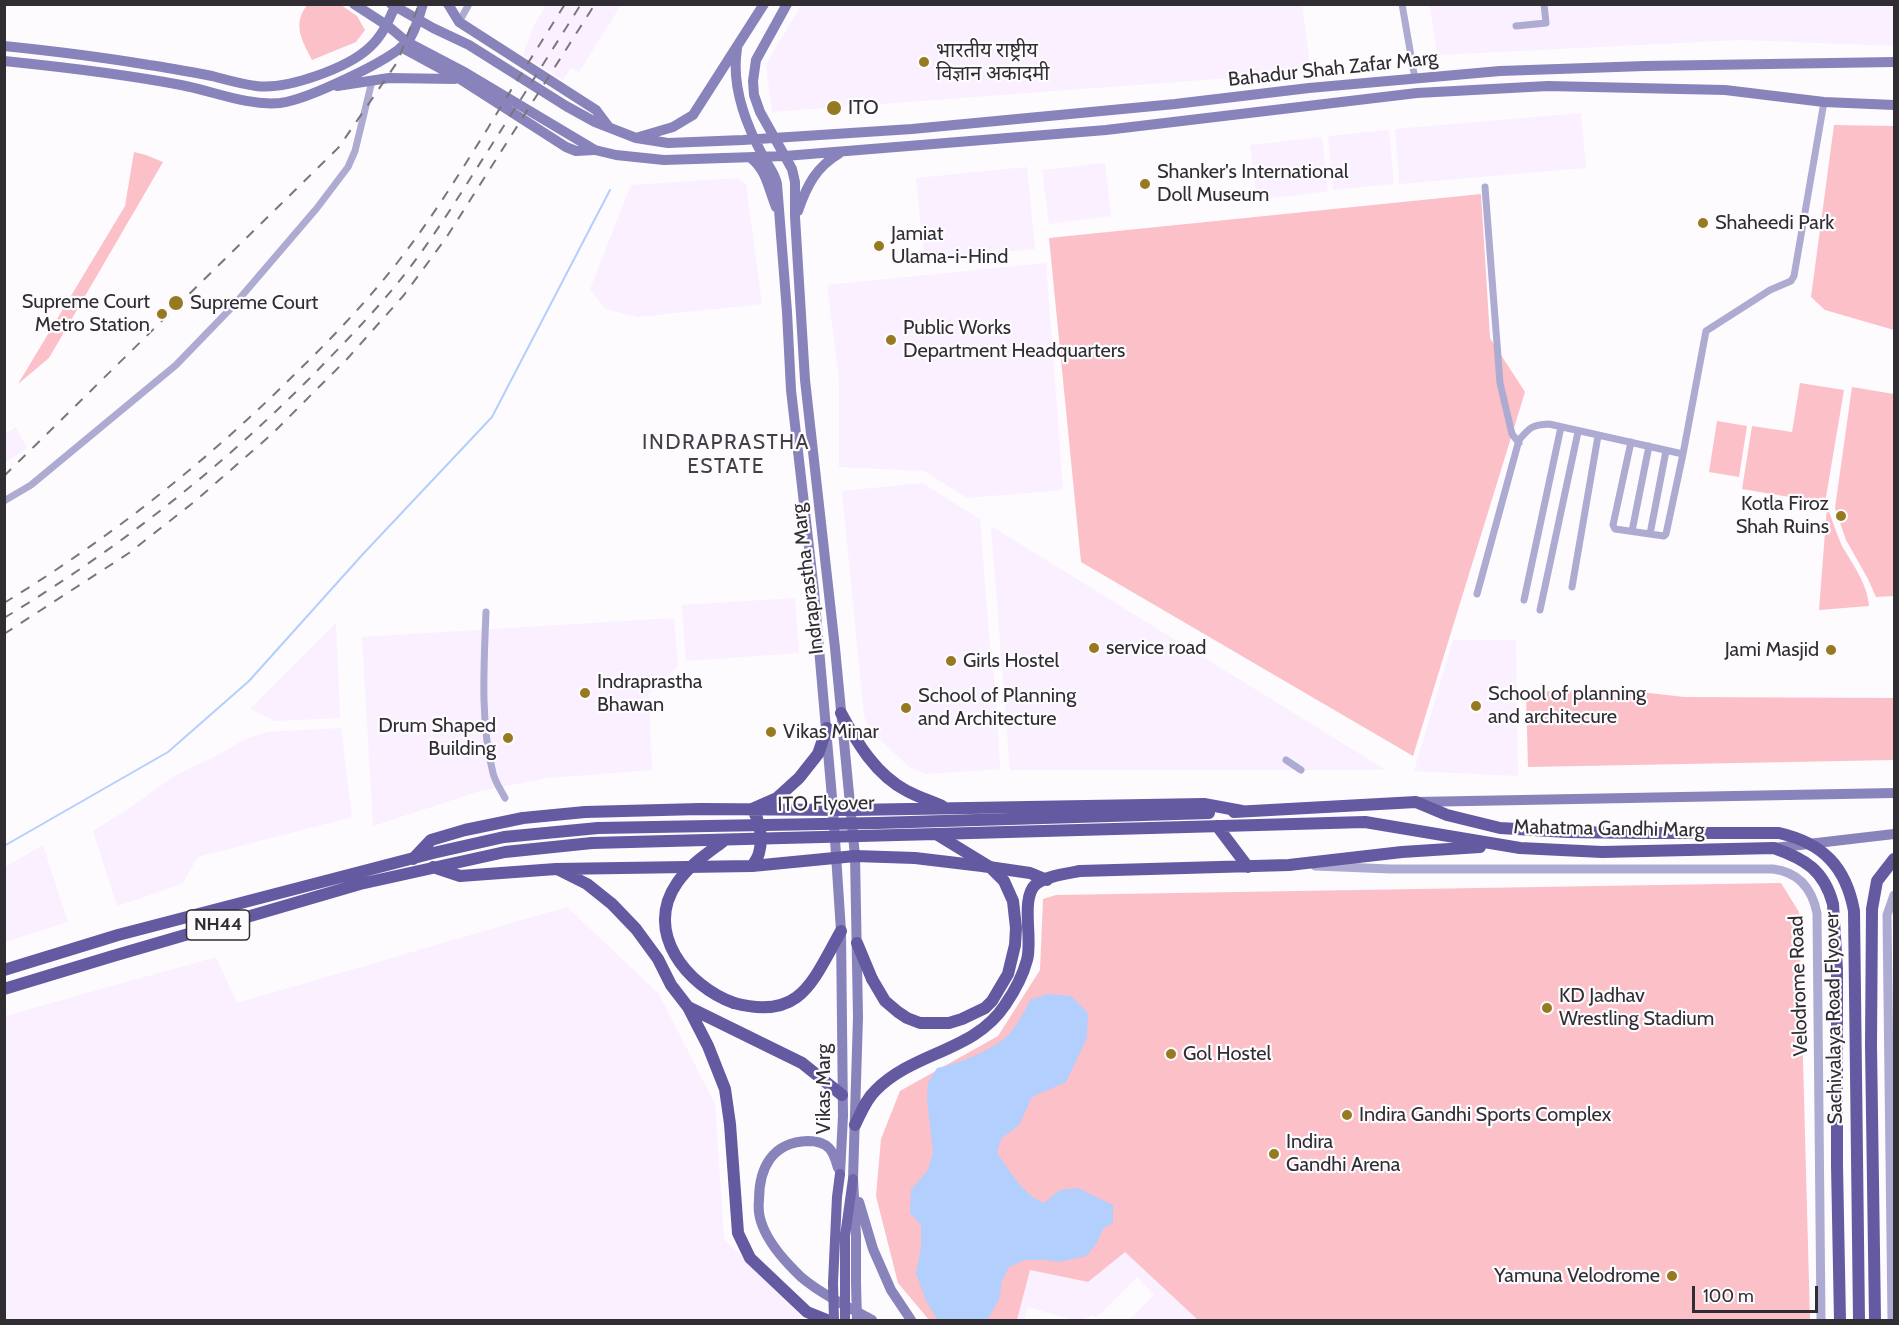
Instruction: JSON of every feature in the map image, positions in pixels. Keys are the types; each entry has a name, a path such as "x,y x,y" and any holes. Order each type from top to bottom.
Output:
{"highway":[{"path":"841,713 855,739 874,766 905,791 946,808"},
{"path":"752,809 777,798 799,778 818,754 827,728"},
{"name":"Mahatma Gandhi Marg","path":"1242,811 1416,802"},
{"name":"Sachivalaya Road Flyover","path":"1416,802 1447,814 1500,828 1567,832 1779,833 1810,843 1836,865 1851,894 1854,911 1859,1320"},
{"path":"413,859 431,840 465,830 523,818 585,812 700,808 851,810 1204,804 1242,811"},
{"path":"752,809 758,820 760,833 760,852 752,866"},
{"name":"ITO Flyover","path":"413,859 504,837 598,828 877,823 1242,811"},
{"name":"Mahatma Gandhi Marg","path":"1212,826 1365,822 1499,846 1602,852 1774,848"},
{"path":"1212,826 1248,867"},
{"name":"ITO Flyover","path":"433,867 505,852 592,843 1212,826"},
{"path":"857,943 872,979 885,1001 907,1018 920,1023 949,1023 985,1008 992,1001 1008,974 1015,945 1016,927 1013,901 1004,881 990,867 936,834"},
{"path":"725,840 693,864 675,885 666,910 666,931 672,950 693,979 718,997 750,1007 780,1007 792,1001 810,984 841,932"},
{"path":"855,1125 875,1090 913,1063 972,1037 1004,1007 1017,985 1028,958 1028,898 1036,884 1055,876 1080,871 1290,865 1402,852 1499,846"},
{"name":"Sachivalaya Road Flyover","path":"1774,848 1792,854 1809,864 1821,877 1833,904 1840,1320"},
{"path":"433,867 460,876 556,869 752,866 855,856 915,858 982,866 1030,873 1047,880"},
{"name":"NH44","path":"4,970 118,935 413,859"},
{"path":"1875,1320 1871,1045 1872,909 1877,881 1894,859"},
{"name":"NH44","path":"4,989 360,884 433,867"},
{"path":"556,869 587,884 612,904 636,928 658,959 671,986 688,1007 708,1046 724,1089 730,1124 738,1233 750,1258 807,1312 827,1320"},
{"path":"688,1007 802,1063 842,1095"}],"main road":[{"path":"354,4 388,26 404,44 566,147 576,151 595,150 616,155 664,160 764,158"},
{"path":"4,61 71,68 182,85 258,102 280,102 305,96 327,87 384,59 404,44 418,20 423,4"},
{"path":"448,4 459,22 596,110 609,128"},
{"path":"636,138 673,126 693,115 764,4"},
{"name":"Indraprastha Marg","path":"787,4 756,60 753,81 754,96 760,112 792,169 795,182 805,380 855,856"},
{"path":"4,46 88,54 189,71 257,86 276,87 302,81 359,56 372,46 388,26 394,5 418,20 469,45 566,106 609,128 636,138 668,143 755,139"},
{"path":"469,45 476,34"},
{"path":"404,44 476,79 595,150"},
{"name":"Indraprastha Marg","path":"737,49 735,76 737,90 755,139 776,178 791,390 827,728 834,809 835,857"},
{"name":"Bahadur Shah Zafar Marg","path":"755,139 980,123 1309,88 1500,71 1894,62"},
{"path":"327,87 399,78 460,79"},
{"path":"302,81 305,96"},
{"name":"Bahadur Shah Zafar Marg","path":"764,158 1106,130 1417,93 1515,88 1725,90 1824,102 1894,105"},
{"path":"795,217 816,172 831,158 843,151"},
{"path":"751,158 765,173 769,191 780,217"},
{"name":"Mahatma Gandhi Marg","path":"1416,802 1894,793"},
{"name":"Mahatma Gandhi Marg","path":"1774,848 1894,834"},
{"name":"Vikas Marg","path":"845,1320 845,1236 853,1179 858,1017 855,856"},
{"name":"Vikas Marg","path":"835,857 841,932 843,1116 837,1197 845,1283 857,1320"},
{"path":"840,1174 831,1150 824,1144 800,1142 782,1148 767,1163 760,1181 760,1218 768,1237 795,1271 808,1282 872,1320"},
{"path":"853,1179 873,1250 891,1290 911,1320"},
{"name":"Vikas Marg","path":"834,1320 845,1283"}],"street":[{"path":"459,22 469,4"},
{"path":"1402,4 1415,79"},
{"path":"1516,26 1546,23 1544,4"},
{"path":"4,501 31,485 176,365 234,306 317,208 348,167 355,152 372,81"},
{"path":"1631,442 1613,525 1616,529 1664,536 1683,454 1706,331 1770,290 1791,281 1794,276 1824,102"},
{"path":"1485,187 1500,383 1512,434 1519,443"},
{"path":"1477,594 1519,443 1530,428 1538,424 1561,427 1683,454"},
{"path":"1524,600 1561,427"},
{"path":"1540,610 1578,432"},
{"path":"1572,587 1598,436"},
{"path":"1632,531 1649,446"},
{"path":"1650,534 1666,451"},
{"path":"486,612 484,655 486,725 493,775 505,798"},
{"path":"1286,760 1301,770"},
{"name":"Velodrome Road","path":"1290,865 1391,869 1773,869 1782,870 1799,878 1810,893 1817,913 1821,1320"},
{"path":"1892,1320 1887,915 1893,896"}],"shaded area":[{"path":"547,4 621,5 579,72 571,68 563,80 523,55 535,23"},
{"path":"1302,4 1311,72 772,112 766,64 801,5"},
{"path":"307,5 341,5 357,16 365,30 356,42 312,60 300,32 302,12"},
{"path":"1430,5 1894,5 1894,46 1740,40 1437,55"},
{"path":"1581,113 1586,168 1399,184 1395,129"},
{"path":"1834,125 1894,126 1894,330 1825,310 1811,297"},
{"path":"1389,130 1394,184 1333,190 1328,136"},
{"path":"1322,137 1328,191 1257,200 1250,145"},
{"path":"134,152 163,162 49,358 18,384 125,206"},
{"path":"1105,163 1111,216 1049,224 1042,170"},
{"path":"1027,167 1035,249 924,259 916,178"},
{"path":"737,178 746,184 762,304 638,317 605,309 590,289 631,185"},
{"path":"1481,194 1490,338 1525,392 1413,756 1081,562 1049,238"},
{"path":"1046,263 1063,490 967,498 924,471 839,467 839,379 827,285"},
{"path":"1800,383 1844,390 1825,503 1742,489 1752,426 1792,432"},
{"path":"1852,387 1894,394 1894,596 1876,597 1846,540 1835,508"},
{"path":"1717,421 1747,426 1739,477 1709,472"},
{"path":"16,427 27,448 5,463 5,434"},
{"path":"922,483 980,519 1000,769 925,774 909,767 870,730 864,716 842,491"},
{"path":"1827,506 1842,546 1862,582 1869,606 1819,610"},
{"name":"service road","path":"991,526 1386,770 1010,770"},
{"path":"795,598 799,653 686,661 682,605"},
{"path":"674,618 678,666 649,693 652,770 548,778 480,791 373,826 362,637"},
{"path":"336,623 340,718 275,721 250,709"},
{"name":"School of planning and architecure","path":"1453,640 1516,640 1518,776 1414,771"},
{"path":"1614,689 1684,697 1894,698 1894,760 1528,767 1526,692"},
{"path":"341,728 352,817 198,857 182,884 117,906 93,831 174,776 247,738 268,732"},
{"path":"43,845 68,922 5,942 5,867"},
{"name":"Indira Gandhi Sports Complex","path":"1781,883 1799,912 1810,1320 1198,1320 1125,1252 1088,1282 1030,1270 1017,1320 929,1320 898,1283 876,1196 881,1139 900,1091 998,1036 1040,970 1043,899 1056,895"},
{"path":"567,907 659,994 715,1104 724,1239 804,1320 5,1320 5,1016 216,957 237,1003"},
{"path":"1125,1251 1198,1320 1129,1320 1154,1295 1137,1277 1096,1318 1093,1315 1074,1320 1028,1307 1024,1320 1017,1320 1030,1270 1088,1282"}],"water":[{"path":"1049,994 1071,996 1088,1013 1087,1038 1066,1082 1032,1097 1019,1125 1001,1139 997,1153 1017,1182 1036,1199 1044,1203 1060,1190 1078,1188 1113,1205 1113,1223 1104,1228 1096,1244 1086,1256 1059,1262 1025,1260 1009,1267 1002,1281 999,1300 987,1320 938,1320 926,1301 916,1273 921,1247 921,1225 910,1213 911,1190 928,1170 933,1152 927,1101 928,1083 937,1068 972,1057 1005,1038 1016,1025 1031,999"}],"waterway":[{"path":"4,846 168,752 249,681 363,554 492,417 610,190"}],"railway":[{"path":"4,476 339,147 398,61 419,4"},
{"path":"4,603 83,551 159,495 231,435 350,318 397,263 433,214 565,4"},
{"path":"4,618 87,564 202,477 274,413 360,326 397,284 430,240 581,4"},
{"path":"4,634 129,553 194,502 272,434 348,358 404,295 446,238 595,4"}],"place":[{"name":"भारतीय राष्ट्रीय विज्ञान अकादमी","path":"924,62"},
{"name":"ITO","path":"834,108"},
{"name":"Shanker's International Doll Museum","path":"1145,184"},
{"name":"Shaheedi Park","path":"1703,223"},
{"name":"Jamiat Ulama-i-Hind","path":"879,246"},
{"name":"Supreme Court","path":"176,303"},
{"name":"Supreme Court Metro Station","path":"162,314"},
{"name":"Public Works Department Headquarters","path":"891,340"},
{"name":"Kotla Firoz Shah Ruins","path":"1841,516"},
{"name":"service road","path":"1094,648"},
{"name":"Jami Masjid","path":"1831,650"},
{"name":"Girls Hostel","path":"951,661"},
{"name":"Indraprastha Bhawan","path":"585,693"},
{"name":"School of planning and architecure","path":"1476,706"},
{"name":"School of Planning and Architecture","path":"906,708"},
{"name":"Vikas Minar","path":"771,732"},
{"name":"Drum Shaped Building","path":"508,738"},
{"name":"KD Jadhav Wrestling Stadium","path":"1547,1008"},
{"name":"Gol Hostel","path":"1171,1054"},
{"name":"Indira Gandhi Sports Complex","path":"1347,1115"},
{"name":"Indira Gandhi Arena","path":"1274,1154"},
{"name":"Yamuna Velodrome","path":"1672,1276"}],"district":[{"name":"INDRAPRASTHA ESTATE","path":"726,455"}]}
